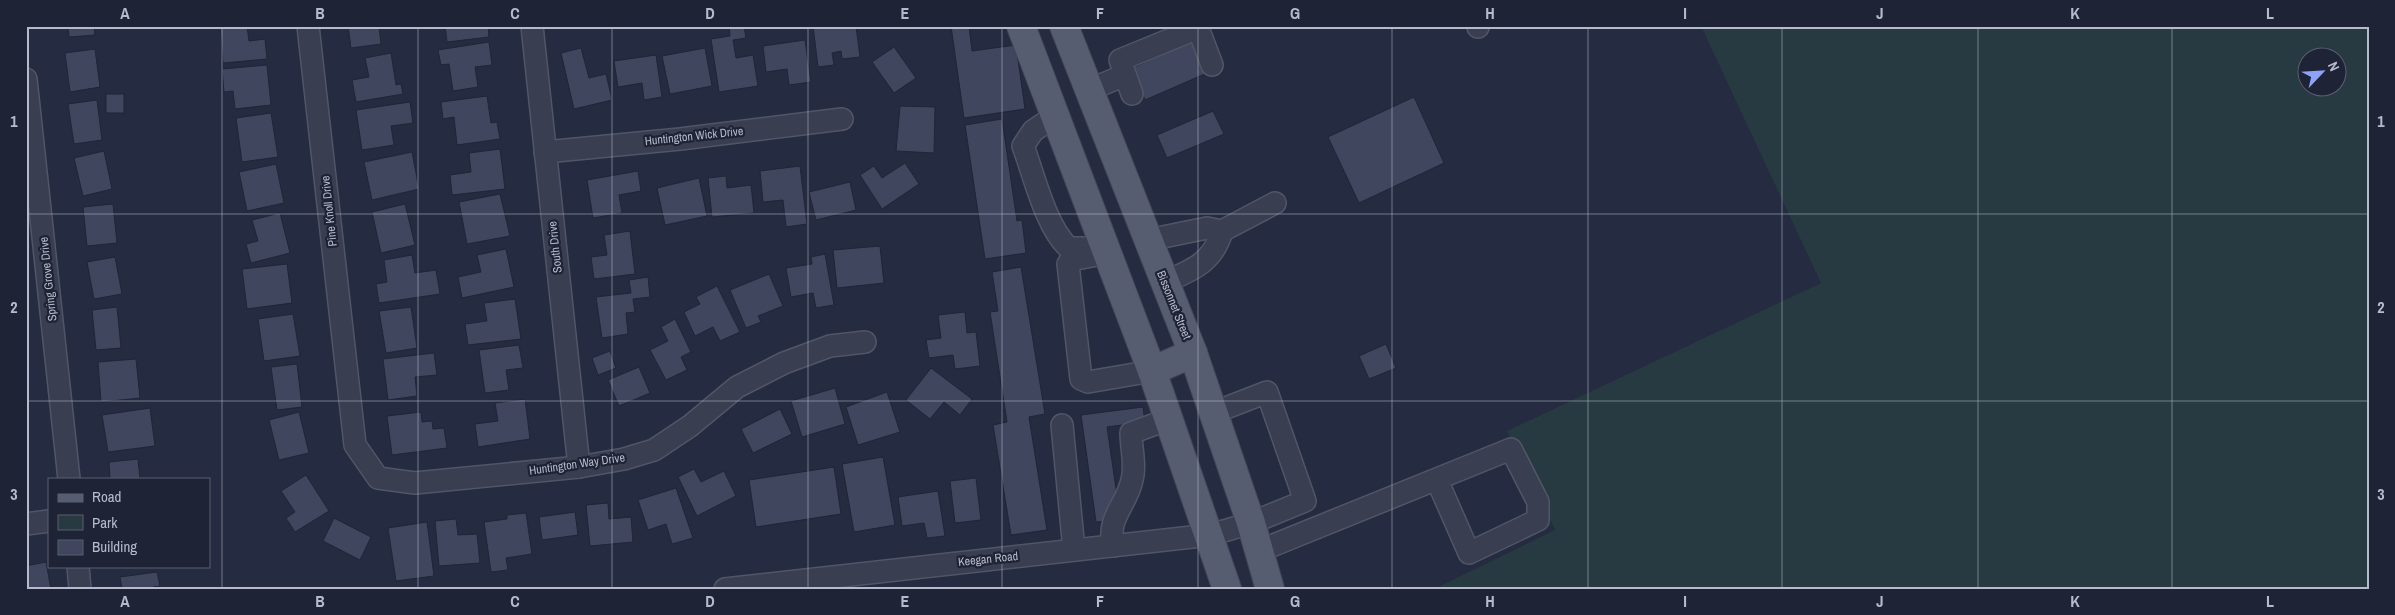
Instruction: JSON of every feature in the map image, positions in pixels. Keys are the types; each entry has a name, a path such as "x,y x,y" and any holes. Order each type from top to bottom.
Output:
{"main road":[{"path":"1021,26 1152,371 1228,589"},
{"name":"Bissonnet Street","path":"1064,26 1193,353 1251,523 1270,589"},
{"path":"1077,175 1116,159"},
{"path":"1152,371 1193,353"}],"street":[{"name":"Pine Knoll Drive","path":"308,26 350,396"},
{"name":"South Drive","path":"532,26 578,467"},
{"path":"1089,90 1128,85 1120,60 1198,28 1212,65"},
{"name":"Spring Grove Drive","path":"26,79 70,478"},
{"path":"1055,116 1033,131 1023,146 1049,216 1062,242 1069,248 1105,247"},
{"name":"Huntington Wick Drive","path":"545,152 680,139 842,119"},
{"path":"1148,240 1207,228 1222,231 1275,203"},
{"path":"1165,282 1191,271 1216,249 1222,231"},
{"path":"1105,247 1071,260 1068,264 1081,379 1088,382 1152,371"},
{"name":"Huntington Way Drive","path":"350,396 355,445 378,478 414,483 578,467 624,459 654,450 690,426 737,387 776,366 830,346 865,342"},
{"name":"Keegan Road","path":"731,588 1210,535 1251,523 1306,501 1267,392 1213,412"},
{"path":"1113,546 1112,521 1119,513 1133,478 1131,433 1169,419"},
{"path":"1062,425 1074,550"},
{"path":"1259,551 1511,449 1538,502 1538,520 1470,553 1437,480"},
{"path":"26,524 48,521"},
{"path":"78,568 80,589"}],"green space":[{"path":"1701,26 2369,26 2369,589 1434,589 1555,530 1507,431 1821,283"}],"building":[{"path":"68,26 94,26 95,35 69,37"},
{"path":"220,26 247,26 249,41 265,39 267,59 223,63"},
{"path":"348,26 379,26 381,44 351,48"},
{"path":"445,26 488,26 489,37 447,42"},
{"path":"729,26 744,26 746,38 733,40 736,58 753,55 758,86 719,92 711,39 730,36"},
{"path":"813,26 856,26 860,57 842,59 841,51 832,53 834,65 818,67"},
{"path":"951,26 969,26 972,51 1016,45 1025,109 964,118"},
{"path":"805,40 811,82 789,85 787,69 766,72 763,46"},
{"path":"1193,41 1207,73 1145,100 1132,68"},
{"path":"489,42 492,65 475,67 478,87 453,91 449,64 441,65 438,50"},
{"path":"894,47 916,78 894,93 872,62"},
{"path":"581,48 589,78 606,74 612,100 574,109 561,53"},
{"path":"705,48 712,86 670,94 662,56"},
{"path":"95,49 100,87 70,92 65,53"},
{"path":"391,53 396,85 401,84 403,94 356,102 352,80 369,77 365,58"},
{"path":"656,55 662,97 644,100 642,83 618,87 614,61"},
{"path":"267,65 271,105 235,109 233,91 224,92 222,69"},
{"path":"106,94 124,94 124,113 106,113"},
{"path":"487,96 491,123 497,122 500,139 457,145 454,117 443,119 441,102"},
{"path":"1414,97 1444,163 1359,203 1328,137"},
{"path":"97,100 102,140 74,144 68,104"},
{"path":"410,102 413,123 391,126 394,145 362,150 356,110"},
{"path":"900,106 935,107 934,153 896,151"},
{"path":"1213,111 1224,134 1167,158 1157,135"},
{"path":"271,113 278,157 242,162 236,118"},
{"path":"1002,119 1017,221 1022,220 1026,253 985,259 965,125"},
{"path":"500,149 505,189 452,195 450,175 471,172 469,153"},
{"path":"104,151 112,189 83,196 74,158"},
{"path":"412,152 419,189 372,200 364,162"},
{"path":"905,163 919,184 882,209 860,175 874,166 882,178"},
{"path":"276,164 284,203 247,211 239,172"},
{"path":"800,166 807,224 786,227 783,200 763,202 760,171"},
{"path":"638,171 641,191 619,195 622,213 593,218 587,180"},
{"path":"726,176 727,188 751,185 754,213 712,217 708,178"},
{"path":"699,178 707,216 665,225 657,188"},
{"path":"850,182 856,210 816,220 809,192"},
{"path":"500,194 510,236 467,244 459,202"},
{"path":"113,204 117,243 87,246 83,207"},
{"path":"405,204 415,245 381,253 372,212"},
{"path":"280,213 290,253 251,263 246,244 258,241 252,220"},
{"path":"630,231 635,274 594,279 591,257 607,255 604,235"},
{"path":"880,246 884,283 837,288 833,250"},
{"path":"506,249 514,287 462,298 458,277 481,272 477,255"},
{"path":"825,254 834,305 816,308 813,293 791,297 786,268 812,264 811,257"},
{"path":"412,255 415,273 436,270 440,294 379,303 376,284 387,282 384,260"},
{"path":"115,257 122,294 94,299 87,262"},
{"path":"287,264 292,303 247,309 242,269"},
{"path":"1021,267 1045,414 1029,417 1047,530 1011,535 993,425 1007,422 990,312 998,311 992,272"},
{"path":"769,274 783,306 758,316 761,322 746,328 730,290"},
{"path":"648,277 650,297 633,299 635,312 626,313 628,334 602,338 596,297 631,293 629,280"},
{"path":"717,286 740,332 720,341 713,327 695,336 684,312 700,304 696,297"},
{"path":"515,299 521,339 468,345 465,324 487,321 484,303"},
{"path":"117,307 121,348 96,350 92,310"},
{"path":"411,307 417,348 386,353 379,311"},
{"path":"965,312 967,333 976,332 980,366 955,369 953,355 929,358 926,340 941,338 938,315"},
{"path":"293,314 300,356 264,361 258,319"},
{"path":"675,319 691,352 681,357 687,370 666,380 650,350 668,341 661,327"},
{"path":"1386,344 1396,368 1369,379 1359,356"},
{"path":"519,345 523,368 506,370 509,390 485,393 479,350"},
{"path":"610,351 616,368 598,375 592,358"},
{"path":"434,353 437,375 415,377 417,396 388,400 383,359"},
{"path":"136,359 140,398 101,402 98,362"},
{"path":"297,364 302,407 277,410 271,367"},
{"path":"639,367 650,393 619,406 608,380"},
{"path":"931,368 972,399 960,415 944,402 930,419 906,400"},
{"path":"835,388 845,424 802,437 791,401"},
{"path":"887,392 900,432 858,445 846,407"},
{"path":"525,399 530,439 478,447 475,424 498,421 495,403"},
{"path":"1143,407 1145,422 1107,427 1119,509 1110,521 1096,522 1081,415"},
{"path":"150,408 155,446 108,452 102,415"},
{"path":"780,409 792,434 753,453 741,429"},
{"path":"299,412 309,453 279,460 269,420"},
{"path":"421,412 422,422 432,421 433,429 444,428 447,448 392,455 387,416"},
{"path":"883,457 895,525 854,532 842,464"},
{"path":"138,459 140,478 110,478 109,462"},
{"path":"834,467 841,514 756,527 749,480"},
{"path":"694,469 701,482 724,471 736,496 697,516 678,477"},
{"path":"306,475 329,511 295,532 286,518 295,512 281,491"},
{"path":"976,478 981,520 955,523 950,481"},
{"path":"676,488 693,538 672,544 666,524 648,530 638,500"},
{"path":"938,491 945,536 927,538 924,523 902,526 898,497"},
{"path":"608,503 609,519 631,517 633,542 590,546 586,505"},
{"path":"575,512 578,535 542,540 539,517"},
{"path":"526,513 532,554 506,558 508,570 491,572 484,522 507,519 507,515"},
{"path":"334,518 371,537 360,560 323,541"},
{"path":"456,519 458,535 477,534 480,563 439,566 435,521"},
{"path":"427,522 434,576 396,581 388,528"},
{"path":"46,562 51,589 26,589 26,566"},
{"path":"157,572 160,586 153,587 153,589 122,589 120,577"}]}
